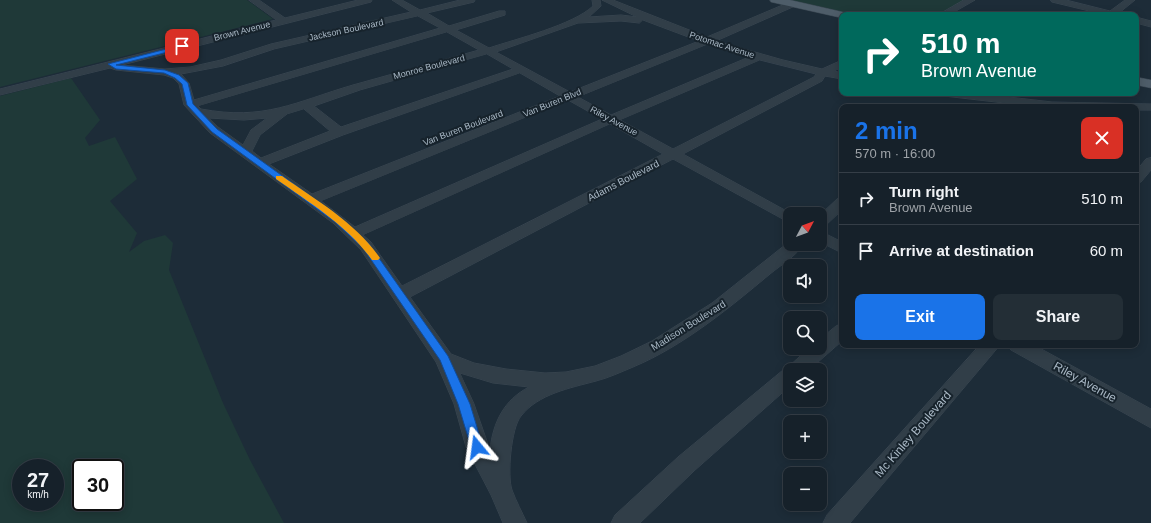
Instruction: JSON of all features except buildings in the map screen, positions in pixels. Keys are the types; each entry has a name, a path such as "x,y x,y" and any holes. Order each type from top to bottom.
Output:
{"main road":[{"path":"783,2 839,14"},
{"path":"1139,82 1151,84"}],"street":[{"path":"253,0 282,21"},
{"name":"Brown Avenue","path":"0,92 368,0"},
{"name":"Riley Avenue","path":"396,0 783,215"},
{"name":"Jackson Boulevard","path":"165,72 190,70 223,63 271,47 470,0"},
{"name":"Monroe Boulevard","path":"193,109 213,116 236,117 271,114 285,111 367,84 488,51 573,21 593,10 597,6 596,0"},
{"name":"Potomac Avenue","path":"606,0 656,22 701,39 820,76"},
{"path":"948,12 971,0"},
{"path":"1055,0 1105,12"},
{"path":"1116,12 1131,0"},
{"name":"Van Buren Blvd","path":"305,196 701,39 783,2"},
{"path":"193,109 502,13"},
{"name":"Monroe Boulevard","path":"573,21 621,18 656,22"},
{"path":"1139,21 1151,24"},
{"path":"353,234 758,57"},
{"name":"Jackson Boulevard","path":"194,83 223,63"},
{"path":"111,64 116,67 165,72 194,83 193,109 214,130 338,220 366,246 401,294 444,359 464,404 477,447 500,489 515,523"},
{"name":"Adams Boulevard","path":"401,294 673,154 820,76 839,64"},
{"path":"259,163 339,132 520,70"},
{"path":"820,76 839,75"},
{"path":"966,96 1034,104"},
{"path":"973,97 984,104"},
{"path":"304,104 339,132"},
{"path":"1139,107 1151,107"},
{"name":"Monroe Boulevard","path":"245,152 255,133 285,111"},
{"path":"1139,176 1151,162"},
{"path":"827,216 839,205"},
{"path":"827,240 839,246"},
{"name":"Madison Boulevard","path":"500,489 501,448 506,422 520,403 565,380 611,369 649,349 693,324 739,292 788,251"},
{"path":"804,363 839,334"},
{"name":"Mc Kinley Boulevard","path":"835,523 988,348"},
{"name":"Riley Avenue","path":"1023,348 1151,419"},
{"name":"Madison Boulevard","path":"444,359 473,371 502,376 565,380"},
{"path":"623,523 686,464 783,381"}],"green space":[{"path":"0,0 247,0 273,19 0,87"},
{"path":"789,0 966,0 942,12 843,12"},
{"path":"71,78 100,120 85,138 89,146 115,137 137,179 110,201 137,233 129,252 144,241 165,235 173,243 169,270 223,403 250,460 284,523 0,523 0,96"}],"slow traffic":[{"path":"279,177 338,220 366,246 375,258"}],"route":[{"path":"182,46 111,64 116,67 165,72 177,76 184,83 188,93 190,105 214,130 338,220 366,246 401,294 444,359 464,404 477,447"}]}
